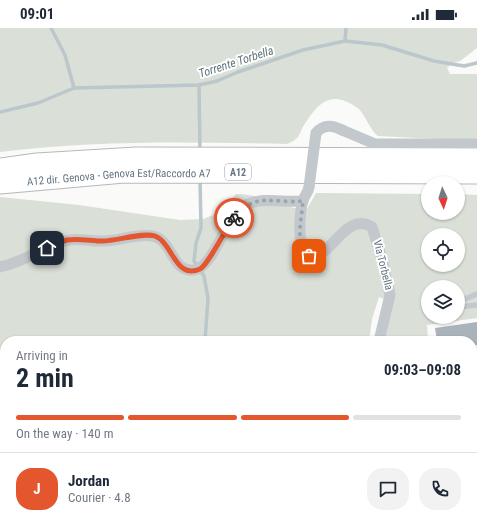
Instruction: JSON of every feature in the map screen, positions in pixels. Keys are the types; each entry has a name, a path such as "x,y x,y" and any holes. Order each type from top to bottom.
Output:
{"highway":[{"name":"A12","path":"0,168 37,163 136,157 477,158"},
{"name":"A12 dir. Genova - Genova Est/Raccordo A7","path":"0,184 124,173 477,174"}],"street":[{"name":"Via Torbella","path":"380,336 390,295 382,259 372,227 363,224 351,226 322,253 313,257 309,256 303,250 300,239 303,201 307,195 309,187 316,133 319,129 328,126 342,130 375,144 477,144"},
{"path":"0,267 67,240 103,241 151,236 159,239 168,247 178,265 188,270 194,270 205,265 224,231 240,209 246,205 256,202 303,201"}],"lane":[{"path":"465,299 477,294"},
{"path":"465,306 477,305"}],"shaded area":[{"path":"0,28 477,28 477,48 460,61 453,63 447,68 450,74 477,74 477,141 378,136 359,109 348,102 333,99 327,101 316,109 295,140 287,144 179,142 71,145 0,152"},
{"path":"316,193 421,194 421,220 465,220 465,194 477,195 477,318 465,320 465,280 421,280 421,324 434,324 427,325 428,336 383,336 393,302 379,297 372,319 370,336 0,336 0,197 79,205 180,220 203,219 216,214 236,194 254,196 289,207 307,209"}],"building":[{"path":"477,322 477,336 436,336 435,328"}],"waterway":[{"path":"51,28 65,55 74,88"},
{"path":"345,41 346,28"},
{"name":"Torrente Torbella","path":"0,112 38,103 74,88 199,85 217,81 238,72 303,50 345,41 382,45 434,61 464,66 477,63"},
{"path":"199,85 200,152"},
{"path":"200,179 201,228 196,243 194,261 204,276 208,298 205,336"}],"way so far":[{"path":"234,218 240,209 250,203 303,201 300,239 303,250 309,256"}],"route":[{"path":"47,248 67,240 79,239 103,241 142,236 155,236 168,247 178,265 188,270 194,270 200,269 209,260 224,231 234,218"}]}
